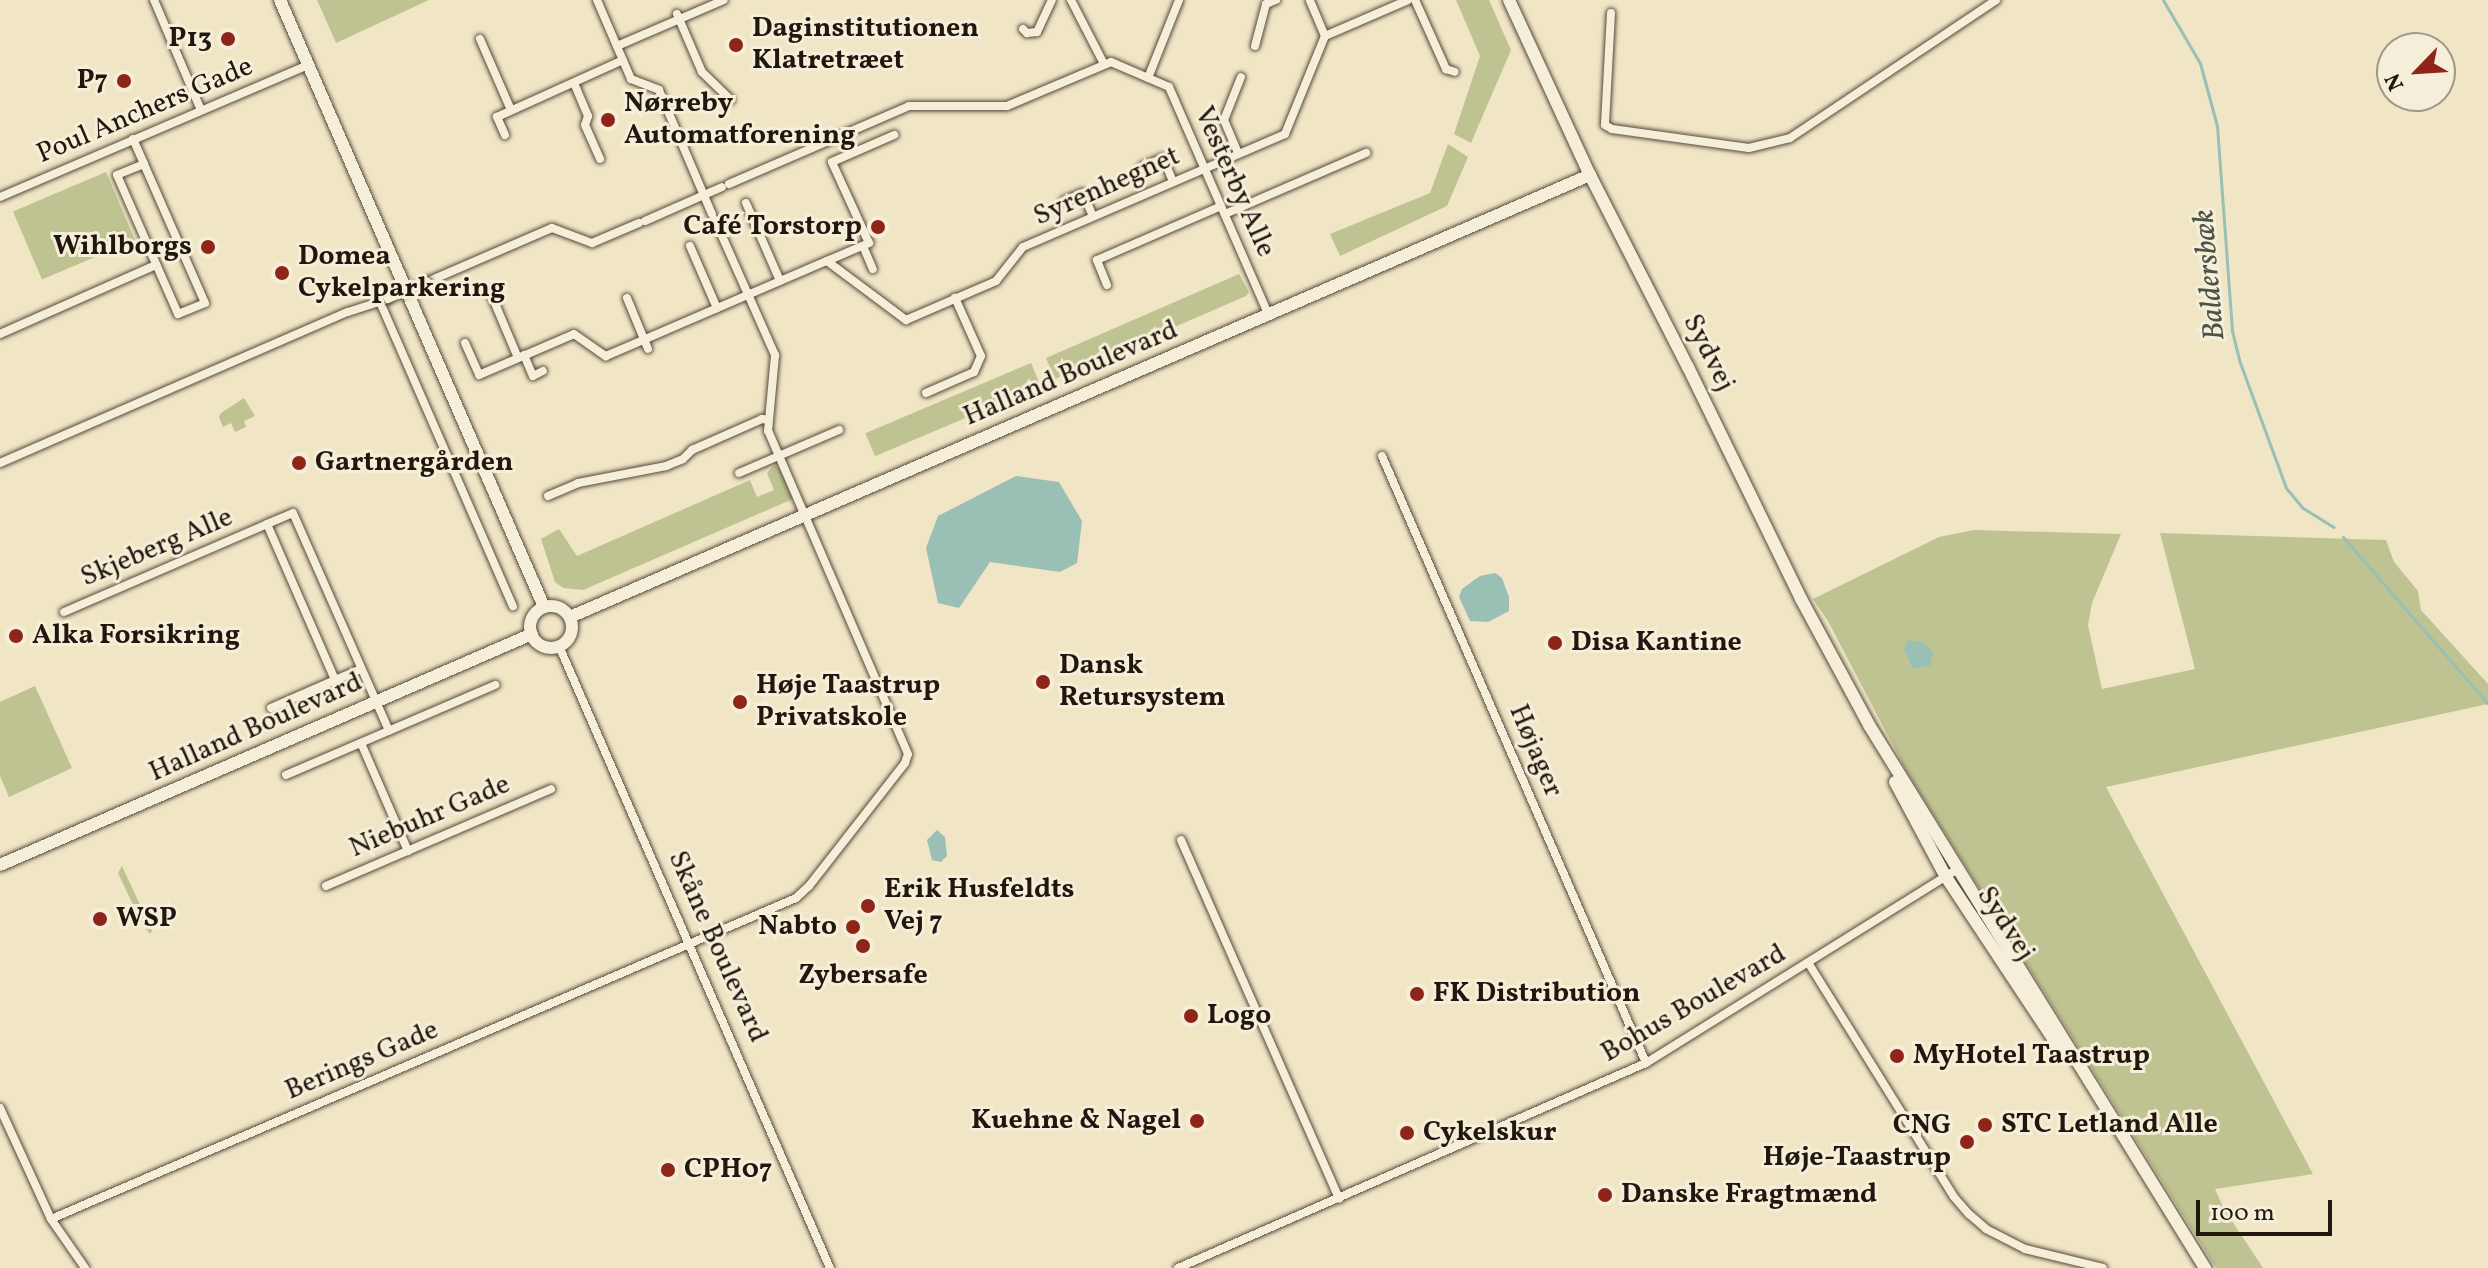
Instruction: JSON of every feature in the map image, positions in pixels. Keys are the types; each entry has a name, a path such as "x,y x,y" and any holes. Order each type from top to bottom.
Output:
{"street":[{"path":"154,0 201,110"},
{"path":"280,0 544,607"},
{"path":"597,0 631,79 659,90 775,355 768,431 806,516"},
{"path":"617,46 678,17 724,0"},
{"path":"1023,29 1027,33 1037,32 1052,0"},
{"path":"0,463 552,228 592,243 909,106 1007,106 1104,64 1071,0"},
{"path":"1148,78 1179,0"},
{"path":"1255,46 1266,4 1276,0"},
{"path":"1310,0 1325,36 1408,0"},
{"path":"1415,0 1446,69 1455,72"},
{"name":"Sydvej","path":"1509,0 1590,175 1801,599 1869,725 1909,811 2032,1008 2096,1095 2205,1268"},
{"path":"1611,13 1605,125 1612,129 1749,148 1778,143 1812,125 1996,0"},
{"path":"678,17 702,72 731,100"},
{"name":"Syrenhegnet","path":"827,261 906,320 999,279 1023,247 1285,134 1325,36"},
{"path":"480,39 511,110"},
{"path":"505,135 497,117 623,60"},
{"name":"Vesterby Alle","path":"1104,64 1111,62 1169,87 1269,316"},
{"name":"Poul Anchers Gade","path":"0,197 308,65"},
{"path":"1238,153 1224,120 1241,77"},
{"path":"574,83 588,116 585,125 600,159"},
{"path":"465,343 479,375 574,334 606,356 619,347 647,344 717,308 863,246 869,243 832,162 894,135"},
{"path":"133,139 144,164 205,303 178,314 117,175 144,164"},
{"path":"1107,285 1097,260 1366,153"},
{"path":"1142,167 1163,158 1173,181"},
{"name":"Halland Boulevard","path":"570,617 1590,175"},
{"path":"1064,201 1083,193 1093,216"},
{"path":"746,203 780,281"},
{"path":"690,246 717,308"},
{"path":"863,246 873,269"},
{"path":"0,334 156,265"},
{"path":"491,294 533,376 543,371"},
{"path":"627,298 647,344"},
{"path":"926,393 974,372 981,356 955,298"},
{"path":"384,300 513,606"},
{"path":"548,496 578,483 666,466 706,444 762,419 769,420"},
{"path":"739,473 839,430"},
{"name":"Højager","path":"1382,456 1646,1063"},
{"name":"Skjeberg Alle","path":"64,612 293,513 389,731"},
{"name":"Berings Gade","path":"51,1219 804,892 905,763 908,754 806,516"},
{"name":"Skjeberg Alle","path":"267,524 335,680"},
{"path":"544,607 558,607 570,617 571,634 559,646 546,647 532,634 532,617 544,607"},
{"name":"Halland Boulevard","path":"0,865 532,634"},
{"name":"Skåne Boulevard","path":"559,646 830,1268"},
{"path":"271,708 361,669"},
{"path":"286,775 495,685"},
{"path":"361,743 408,851"},
{"name":"Niebuhr Gade","path":"326,886 551,789"},
{"path":"1181,840 1339,1199"},
{"name":"Bohus Boulevard","path":"1178,1268 1646,1063 1951,874"},
{"path":"1809,964 1954,1197 1969,1214 1994,1234 2025,1249 2103,1268"},
{"path":"0,1108 51,1219 85,1268"}],"green space":[{"path":"317,0 429,0 336,43"},
{"path":"1456,0 1489,0 1511,50 1471,143 1454,134 1480,56"},
{"path":"1448,144 1468,157 1447,206 1340,256 1330,234 1430,193"},
{"path":"106,172 135,240 42,280 13,211"},
{"path":"1239,274 1249,292 1246,296 1055,379 1046,358"},
{"path":"1031,363 1041,386 875,456 865,433"},
{"path":"244,398 255,416 244,421 246,427 235,432 231,423 223,427 219,417 221,413"},
{"path":"774,465 779,468 793,499 583,590 563,588 555,582 541,539 559,529 577,556 750,480 757,497 774,490 767,473"},
{"path":"1974,530 2121,534 2092,603 2088,625 2102,689 2195,669 2160,533 2386,540 2394,562 2418,591 2421,610 2488,684 2488,704 2106,787 2313,1174 2215,1189 2224,1209 2263,1268 2216,1268 1906,770 1828,621 1813,599 1939,537"},
{"path":"35,686 72,768 9,797 0,776 0,702"},
{"path":"122,866 152,931 150,934 118,873"}],"water":[{"path":"1016,476 1059,482 1082,521 1077,563 1060,572 990,562 959,608 938,603 926,548 938,516"},
{"path":"1495,573 1502,578 1509,597 1509,611 1488,622 1470,621 1459,597 1462,589 1480,576"},
{"path":"1908,640 1925,643 1933,653 1930,666 1913,669 1904,650"},
{"path":"937,830 945,837 947,856 941,862 932,860 927,840"}],"waterway":[{"name":"Baldersbæk","path":"2163,0 2200,63 2217,126 2232,331 2239,360 2286,488 2303,508 2333,527"},
{"name":"Baldersbæk","path":"2343,537 2488,704"}],"place":[{"name":"P13","path":"228,39"},
{"name":"Daginstitutionen Klatretræet","path":"736,45"},
{"name":"P7","path":"124,81"},
{"name":"Nørreby Automatforening","path":"608,120"},
{"name":"Café Torstorp","path":"878,227"},
{"name":"Wihlborgs","path":"208,247"},
{"name":"Domea Cykelparkering","path":"282,273"},
{"name":"Gartnergården","path":"299,463"},
{"name":"Alka Forsikring","path":"16,636"},
{"name":"Disa Kantine","path":"1555,643"},
{"name":"Dansk Retursystem","path":"1043,682"},
{"name":"Høje Taastrup Privatskole","path":"740,702"},
{"name":"Erik Husfeldts Vej 7","path":"868,906"},
{"name":"WSP","path":"100,919"},
{"name":"Nabto","path":"853,927"},
{"name":"Zybersafe","path":"863,946"},
{"name":"FK Distribution","path":"1417,994"},
{"name":"Logo","path":"1191,1016"},
{"name":"MyHotel Taastrup","path":"1897,1056"},
{"name":"Kuehne & Nagel","path":"1197,1121"},
{"name":"STC Letland Alle","path":"1985,1125"},
{"name":"Cykelskur","path":"1407,1133"},
{"name":"CNG Høje-Taastrup","path":"1967,1142"},
{"name":"CPH07","path":"668,1170"},
{"name":"Danske Fragtmænd","path":"1605,1195"}]}
